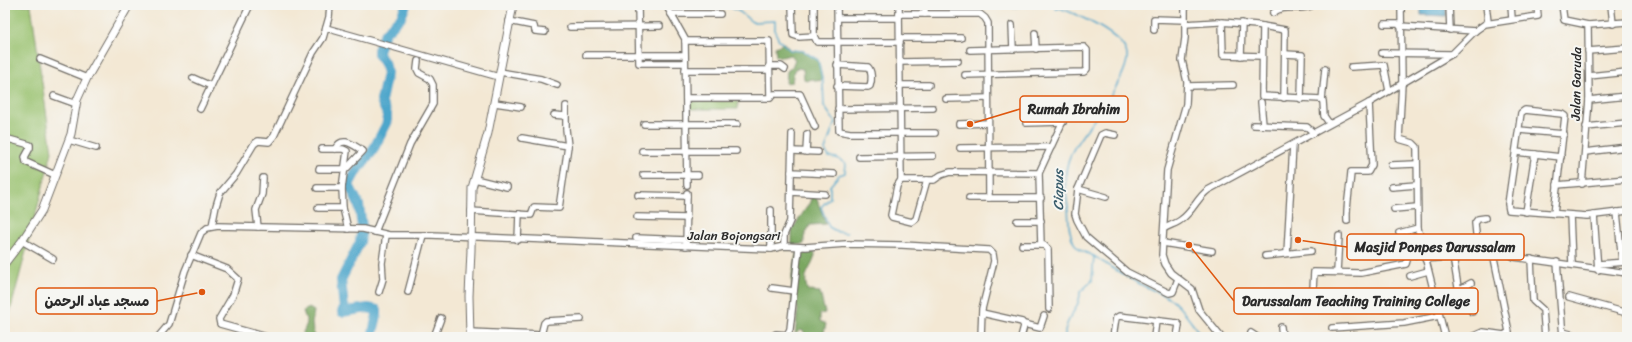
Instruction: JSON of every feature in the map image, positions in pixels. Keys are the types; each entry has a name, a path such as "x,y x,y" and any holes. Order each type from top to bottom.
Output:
{"street":[{"path":"5,263 22,241 42,210 69,140 76,104 87,78 129,5"},
{"path":"200,109 250,5"},
{"path":"158,337 169,324 191,255 201,234 212,226 220,193 236,174 255,142 268,142 272,139 313,53 323,38 329,17 330,5"},
{"path":"513,5 495,103 472,188 472,237 469,296 470,335 541,335 546,321 581,319"},
{"path":"638,5 639,64 770,68 781,66 785,69"},
{"path":"666,5 685,41 687,185"},
{"path":"792,5 794,35 800,37 814,36"},
{"path":"814,5 814,36 817,42 961,38"},
{"path":"837,5 838,128 843,133 935,133"},
{"path":"899,5 901,180 897,186 891,214 892,217 912,222 916,219 927,180"},
{"path":"925,5 925,14"},
{"path":"1185,5 1182,60 1187,86 1185,111 1167,170 1165,228 1162,255 1164,264 1178,279 1192,289 1199,310 1221,337"},
{"path":"1273,13 1280,8 1305,8 1313,5"},
{"path":"1401,5 1400,25 1402,83 1400,139 1413,143 1416,147 1416,207 1418,228 1444,337"},
{"path":"1449,5 1450,30"},
{"path":"1486,5 1488,22"},
{"path":"1511,5 1512,19"},
{"path":"1165,228 1181,221 1188,214 1198,199 1208,190 1293,145 1329,123 1369,103 1452,54 1475,31 1488,22 1538,16 1537,5"},
{"path":"1562,5 1564,20 1588,25 1627,22"},
{"path":"1611,5 1613,24"},
{"path":"671,14 720,14"},
{"path":"838,18 925,14 980,14 985,18 988,23 989,198"},
{"path":"1154,30 1154,19 1185,22 1218,22"},
{"path":"509,21 533,26 535,31 545,32"},
{"path":"1262,56 1222,55 1222,22 1242,23 1285,30 1284,98"},
{"path":"1241,56 1242,23"},
{"path":"1384,24 1475,31"},
{"path":"1012,25 1013,49"},
{"name":"Jalan Garuda","path":"1582,184 1589,76 1588,25"},
{"path":"570,27 660,26"},
{"path":"1263,26 1262,96 1322,100"},
{"path":"326,28 499,75 541,79 557,85"},
{"path":"1035,33 1036,49"},
{"path":"685,41 769,41 771,94"},
{"path":"965,75 1084,72 1087,69 1087,50 1085,47 970,50"},
{"path":"1588,51 1627,48"},
{"path":"1382,53 1452,54"},
{"path":"1285,54 1302,55 1301,99"},
{"path":"586,55 685,55"},
{"path":"669,55 669,64"},
{"path":"40,59 87,78"},
{"path":"376,232 410,144 433,104 433,85 430,79 419,73 417,69 418,61"},
{"path":"900,62 958,61"},
{"path":"837,65 868,66 871,71 871,82 870,86 868,87 837,86"},
{"path":"1351,67 1384,65 1389,91"},
{"path":"1325,69 1322,100 1324,118 1329,123"},
{"path":"1589,76 1627,72"},
{"path":"193,78 211,86"},
{"path":"900,86 929,85"},
{"path":"1187,86 1233,85"},
{"path":"686,98 800,94 815,127"},
{"path":"54,96 76,104"},
{"path":"1588,100 1627,96"},
{"path":"946,99 988,98"},
{"path":"1262,102 1262,125"},
{"path":"495,103 521,107"},
{"path":"1346,221 1346,207 1350,199 1351,172 1368,172 1372,165 1369,103"},
{"path":"471,211 531,215 534,207 559,208 568,146 565,116 566,106"},
{"path":"838,109 933,108"},
{"path":"1041,245 1041,198 1039,172 1068,110"},
{"path":"1554,214 1566,120 1564,114 1524,110 1521,114 1508,208 1512,211 1554,214 1570,215 1594,215 1627,211"},
{"path":"554,115 565,116"},
{"path":"1026,122 1063,122"},
{"path":"959,124 988,123"},
{"path":"1586,127 1627,123"},
{"path":"644,124 737,124"},
{"path":"1254,125 1307,127 1314,133"},
{"path":"1519,130 1564,134"},
{"path":"1115,135 1105,133 1101,135 1078,188 1075,214 1086,237 1126,272 1168,292 1173,292 1178,279"},
{"path":"784,246 784,235 790,221 792,134"},
{"path":"806,152 807,134"},
{"path":"5,138 30,145 25,157 26,162 56,175"},
{"path":"522,138 568,146"},
{"path":"69,140 96,148"},
{"path":"319,169 346,169 363,151 347,141 342,141 334,149"},
{"path":"347,141 346,169 342,188 343,208 350,229"},
{"path":"1287,253 1293,145"},
{"path":"960,148 1051,147"},
{"path":"1585,152 1627,147"},
{"path":"322,149 346,150"},
{"path":"642,151 736,151"},
{"path":"792,151 818,152"},
{"path":"1516,152 1561,157"},
{"path":"1526,212 1535,154"},
{"path":"859,157 933,156"},
{"path":"1391,165 1416,164"},
{"path":"791,172 834,174"},
{"path":"901,180 934,180 941,175 950,172 1039,172"},
{"path":"643,175 698,175"},
{"path":"258,227 256,210 262,194 263,178"},
{"path":"474,179 507,187"},
{"path":"1557,185 1627,179"},
{"path":"1392,187 1416,185"},
{"path":"317,188 342,188"},
{"path":"1078,188 1106,197"},
{"path":"791,192 825,194"},
{"path":"638,195 687,194 686,246"},
{"path":"969,198 1041,198"},
{"path":"1394,209 1416,207"},
{"path":"318,208 343,208"},
{"path":"771,210 771,249"},
{"path":"1598,267 1625,262 1617,212"},
{"path":"518,240 519,214"},
{"path":"1570,215 1572,264"},
{"path":"1594,215 1598,267"},
{"path":"637,217 687,218"},
{"path":"1478,254 1474,230 1476,221 1485,218"},
{"path":"1016,221 1041,221"},
{"name":"Jalan Bojongsari","path":"212,226 363,229 386,235 423,235 771,249 784,246 799,247 839,244 902,245 989,250 993,255 993,269 982,313"},
{"path":"1399,233 1418,228"},
{"path":"379,292 383,279 382,263 386,235"},
{"path":"408,292 423,235"},
{"path":"1337,272 1339,236"},
{"path":"636,238 686,238"},
{"path":"22,241 53,259"},
{"path":"1440,245 1476,241"},
{"path":"1163,243 1212,252"},
{"path":"1022,246 1041,245 1046,246 1048,249 1049,309"},
{"path":"771,337 776,334 785,335 789,333 799,247"},
{"path":"1265,256 1311,251"},
{"path":"1313,289 1314,272 1361,273 1381,271 1406,264 1408,257 1424,256 1453,256 1507,252 1514,257 1598,267 1627,273"},
{"path":"1472,337 1483,332 1509,335 1493,253"},
{"path":"191,255 227,269 238,279 233,295 219,318 220,324 267,337"},
{"path":"1453,256 1457,284 1460,289 1467,293 1472,312"},
{"path":"1531,259 1533,301 1543,310 1545,337"},
{"path":"1557,262 1563,335 1582,337"},
{"path":"1410,276 1428,272"},
{"path":"1460,289 1471,283"},
{"path":"772,288 794,290"},
{"path":"1410,299 1433,293"},
{"path":"1569,297 1627,313"},
{"path":"980,337 982,313 1021,321 1024,324 1040,328 1044,316"},
{"path":"1113,337 1116,318 1118,316 1177,323 1179,325 1177,334 1184,337"},
{"path":"1332,328 1404,323 1439,316"},
{"path":"434,337 441,318"},
{"path":"1154,337 1156,320"},
{"path":"1021,337 1024,324"},
{"path":"1281,327 1282,337"},
{"path":"1251,333 1256,337"}],"green space":[{"path":"5,5 31,5 52,152 5,331"},
{"path":"784,43 790,50 803,51 818,60 822,78 820,81 811,79 806,81 804,79 803,69 797,68 794,70 792,82 786,83 787,71 792,67 795,59 790,55 782,57 776,56 775,47"},
{"path":"689,101 738,101 738,109 690,109"},
{"path":"815,194 826,224 810,225 804,237 804,244 792,245 792,230 810,202 811,197"},
{"path":"798,252 814,252 815,255 806,276 806,285 808,291 820,292 825,313 820,314 820,321 826,324 823,337 805,337 804,331 801,330 795,334 798,308 792,305 792,274"},
{"path":"309,308 314,311 312,323 314,337 301,337 307,323 303,311"}],"water":[{"path":"1421,5 1446,5 1446,16 1421,15"}],"waterway":[{"path":"372,337 377,310 368,308 342,312 344,308 341,280 360,242 362,227 359,205 349,185 357,170 372,152 387,123 387,114 381,101 387,73 384,62 378,54 378,50 385,33 401,17 406,5"},
{"path":"726,5 740,12 752,22 775,21 775,32 779,40 790,50 803,51 818,60 823,83 824,106 835,122 825,150 829,157 837,158 846,164 845,173 839,175 830,186 830,198 821,207 829,227 838,232 847,233"},
{"name":"Ciapus","path":"997,5 1016,7 1027,5"},
{"name":"Ciapus","path":"1055,5 1098,26 1118,40 1124,47 1127,55 1125,69 1117,85 1100,112 1084,132 1068,160 1066,187 1069,225 1072,239 1076,246 1081,250 1136,282 1172,300 1203,337"},
{"path":"1065,337 1065,331 1080,298 1080,292 1092,281 1094,256"}],"place":[{"name":"Rumah Ibrahim","path":"970,124"},
{"name":"Masjid Ponpes Darussalam","path":"1298,240"},
{"name":"Darussalam Teaching Training College","path":"1189,245"},
{"name":"مسجد عباد الرحمن","path":"202,292"}]}
